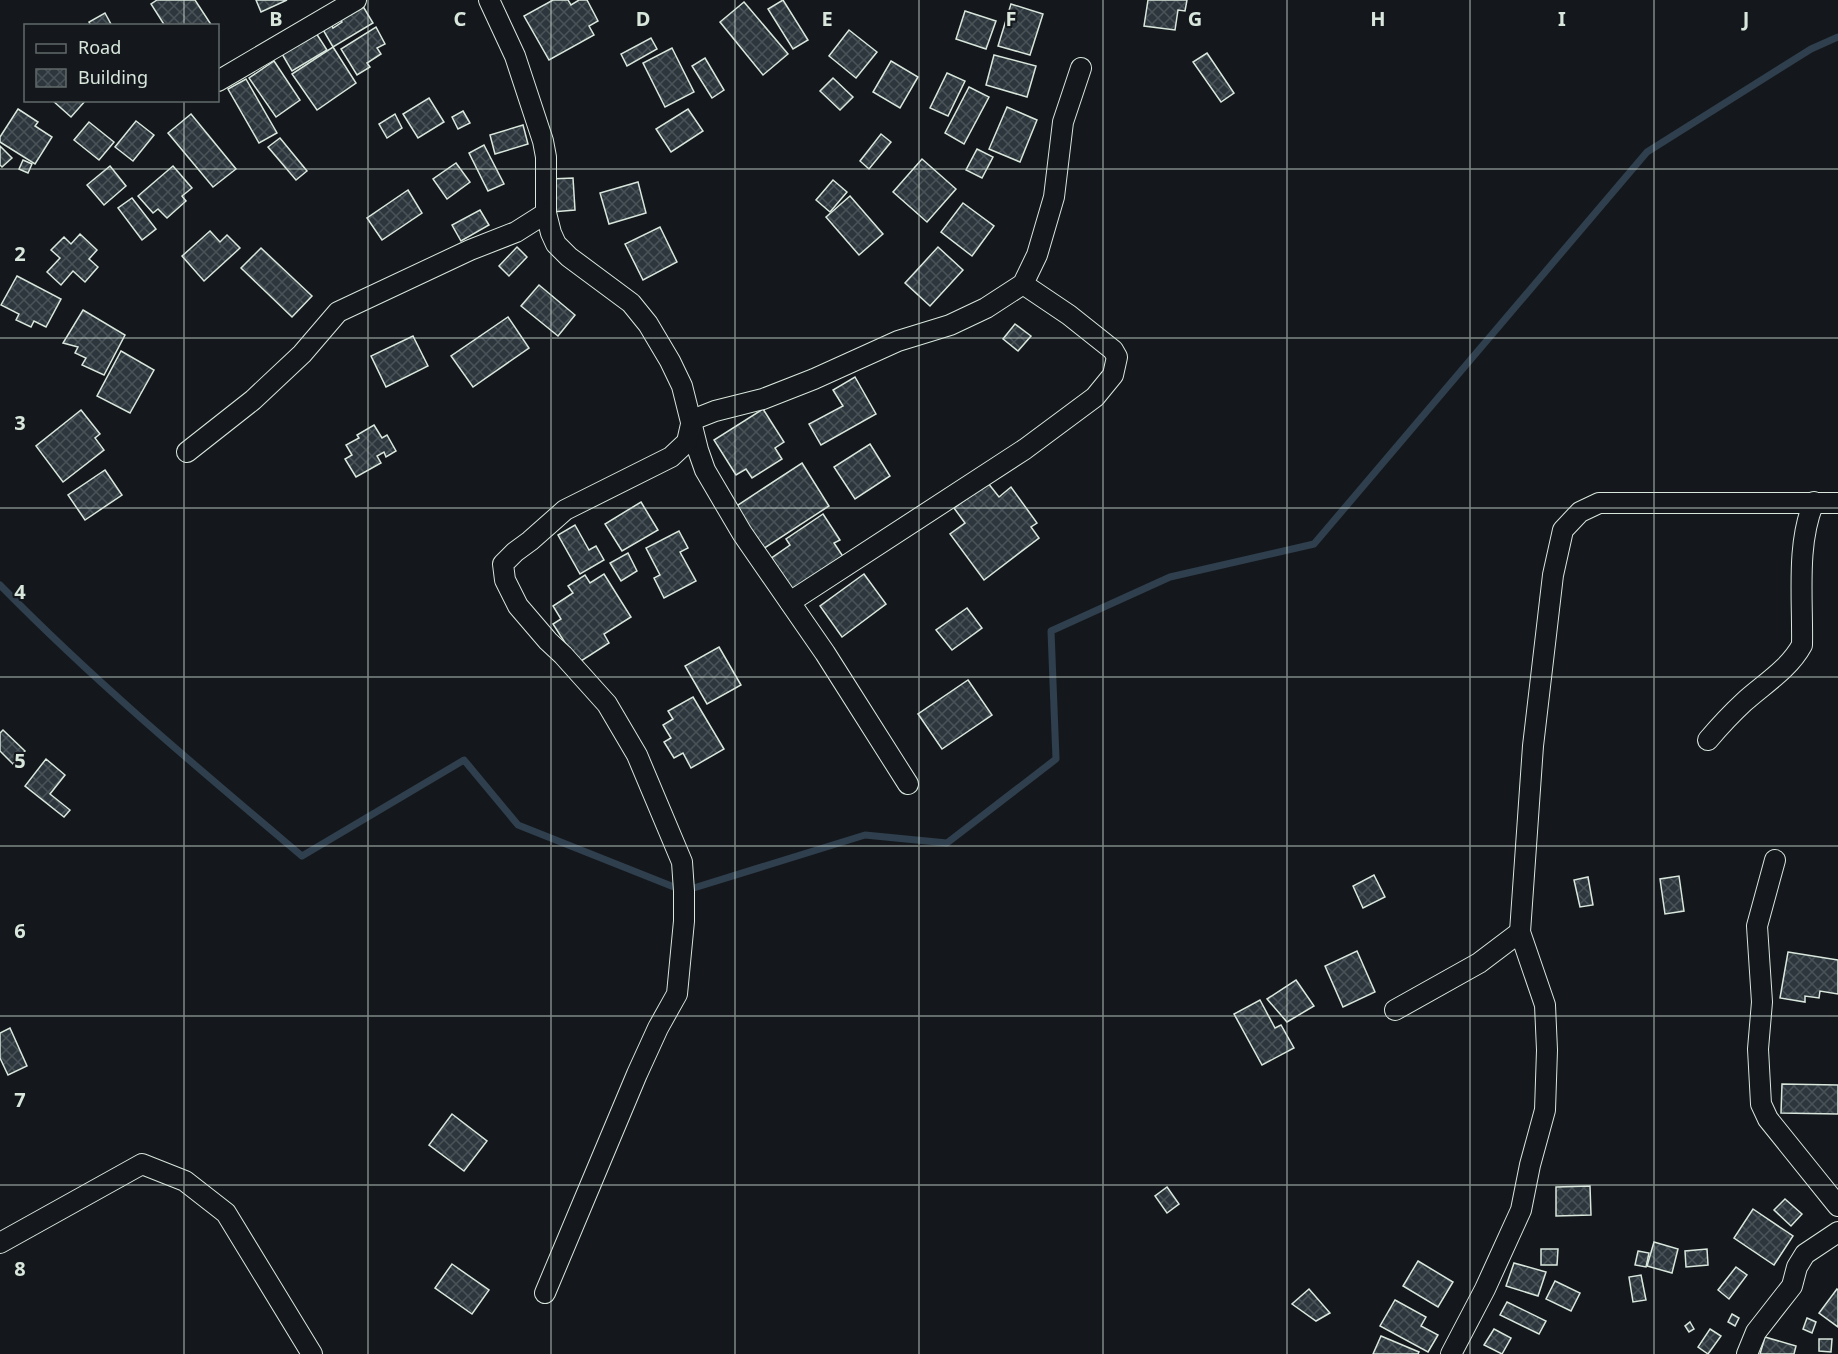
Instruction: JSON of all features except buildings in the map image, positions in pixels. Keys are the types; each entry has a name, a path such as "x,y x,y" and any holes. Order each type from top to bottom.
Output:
{"street":[{"path":"219,80 356,0"},
{"path":"489,0 515,56 543,141 546,157 546,213 556,244 569,257 631,303 648,324 682,386 705,470 742,533 825,653 908,784"},
{"path":"692,420 715,411 763,399 898,341 951,326 986,308 1023,284 1036,255 1054,197 1063,122 1081,68"},
{"path":"187,452 253,400 302,354 338,312 470,250 516,232 546,213"},
{"path":"790,602 1025,449 1095,397 1113,375 1117,357 1113,350 1069,315 1023,284"},
{"path":"545,1293 637,1074 677,994 684,921 682,862 637,754 607,704 518,606 505,580 503,564 514,552 530,542 565,510 671,458 687,442 692,420"},
{"path":"1708,740 1744,702 1797,655 1802,645 1802,541 1806,519 1814,502"},
{"path":"1451,1354 1485,1289 1521,1210 1545,1110 1547,1050 1545,1005 1520,932 1534,734 1553,575 1563,530 1580,512 1599,503 1838,502"},
{"path":"1775,860 1757,926 1762,1002 1758,1049 1761,1104 1768,1119 1838,1206"},
{"path":"1395,1010 1479,963 1520,932"},
{"path":"0,1243 142,1164 186,1181 226,1213 312,1354"},
{"path":"1747,1354 1756,1332 1792,1286 1797,1267 1805,1254 1838,1232"}],"waterway":[{"path":"0,585 110,690 302,856 464,760 518,825 684,891 865,835 947,843 1056,759 1051,631 1170,577 1314,544 1647,152 1811,49 1838,37"}]}
